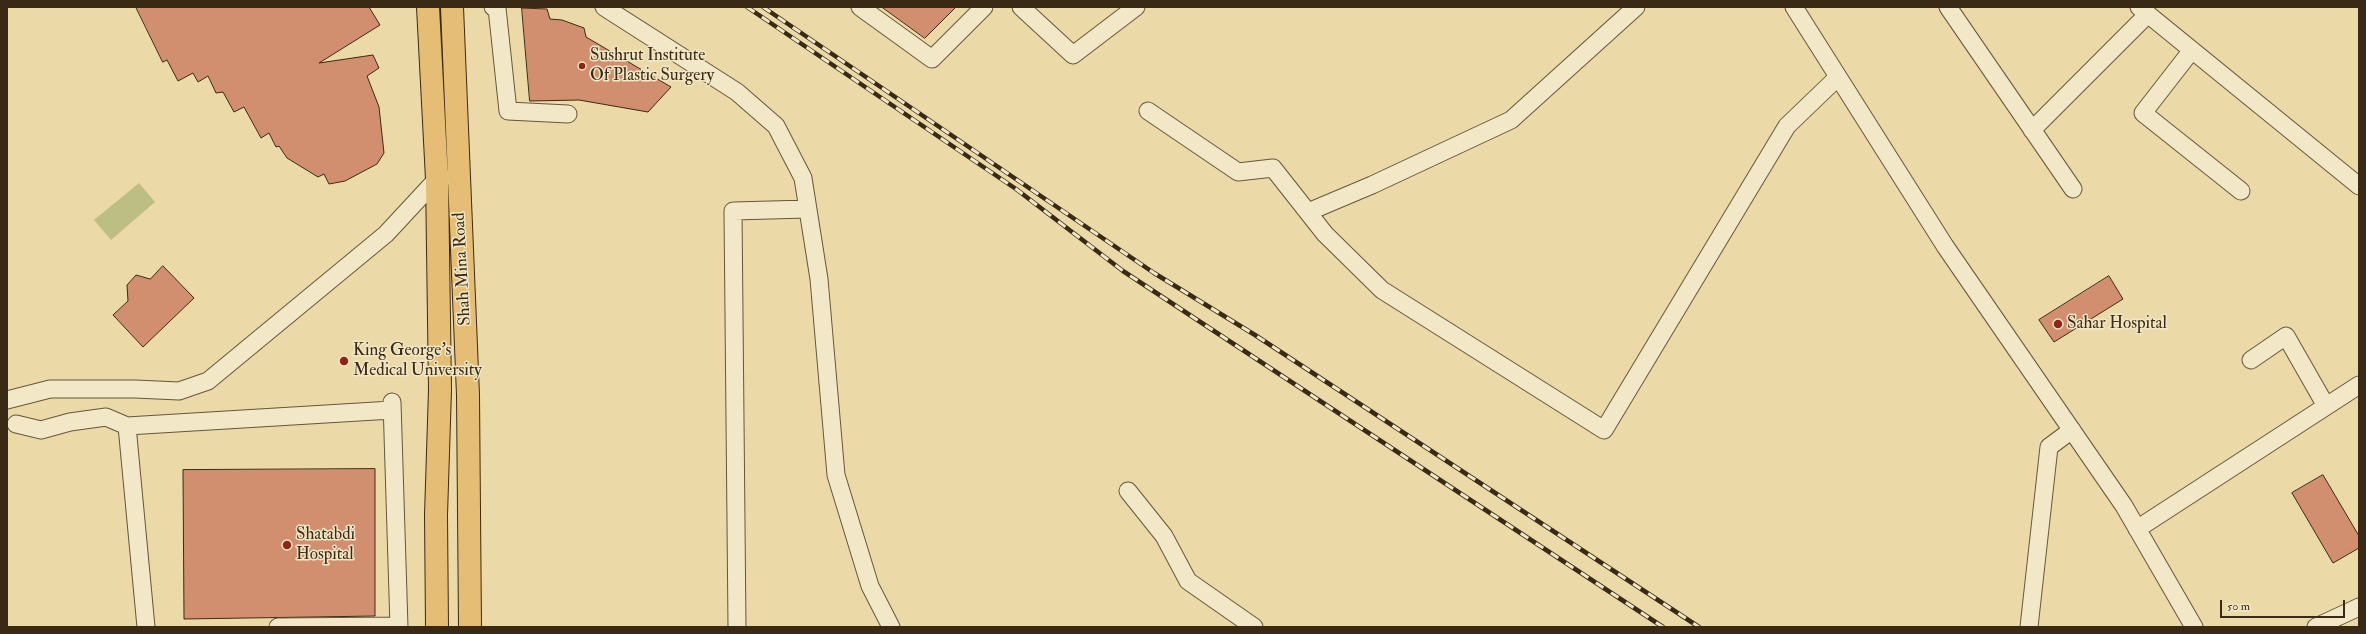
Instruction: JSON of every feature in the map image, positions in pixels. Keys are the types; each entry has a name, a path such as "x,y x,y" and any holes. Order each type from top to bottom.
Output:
{"main road":[{"name":"Shah Mina Road","path":"428,7 437,179 440,390 436,502 437,627"},
{"name":"Shah Mina Road","path":"452,7 468,394 470,627"},
{"path":"436,502 468,501"}],"street":[{"path":"493,7 497,8 505,104 508,111 568,114"},
{"path":"604,7 737,92 776,126 803,178 819,278 836,475 870,586 891,627"},
{"path":"860,7 932,59 984,7"},
{"path":"1021,7 1073,55 1136,7"},
{"path":"1308,212 1372,185 1511,120 1636,7"},
{"path":"1794,7 1945,246 2072,430 2137,529 2194,627"},
{"path":"1948,7 2073,189"},
{"path":"2032,130 2143,10 2359,186"},
{"path":"2192,50 2143,113 2242,191"},
{"path":"1148,111 1238,172 1273,168 1325,234 1382,290 1604,430 1787,126 1838,77"},
{"path":"7,400 50,389 179,391 208,381 386,234 437,179 458,175"},
{"path":"737,627 733,211 808,209"},
{"path":"2251,360 2286,336 2326,406"},
{"path":"2137,529 2359,385"},
{"path":"16,424 41,430 70,422 106,417 127,426 392,406 399,627 278,627"},
{"path":"127,426 146,627"},
{"path":"2029,627 2049,447 2072,430"},
{"path":"1128,491 1164,536 1188,581 1254,627"},
{"path":"2316,627 2359,607"}],"green space":[{"path":"139,183 155,202 111,240 94,220"}],"building":[{"path":"136,7 369,7 380,25 319,63 373,55 379,68 367,76 379,107 384,153 377,164 345,181 329,184 324,174 318,177 287,158 279,146 276,147 269,133 261,138 244,107 234,112 223,92 216,93 208,76 198,82 193,73 178,81 167,60 163,62"},
{"path":"882,7 956,7 925,38"},
{"name":"Sushrut Institute Of Plastic Surgery","path":"522,8 547,9 550,19 562,20 584,28 586,37 671,87 648,112 579,100 530,101"},
{"path":"163,266 194,298 143,347 113,315 128,301 127,285 136,275 150,279"},
{"path":"2109,276 2123,299 2054,342 2039,320"},
{"path":"375,469 375,616 184,619 183,470"},
{"path":"2323,475 2359,536 2359,548 2333,563 2292,493"}],"railway":[{"path":"747,7 1016,189 1123,271 1663,627"},
{"path":"763,7 1154,273 1255,335 1699,627"}],"place":[{"name":"Sushrut Institute Of Plastic Surgery","path":"582,66"},
{"name":"Sahar Hospital","path":"2058,324"},
{"name":"King George's Medical University","path":"344,361"},
{"name":"Shatabdi Hospital","path":"287,545"}]}
